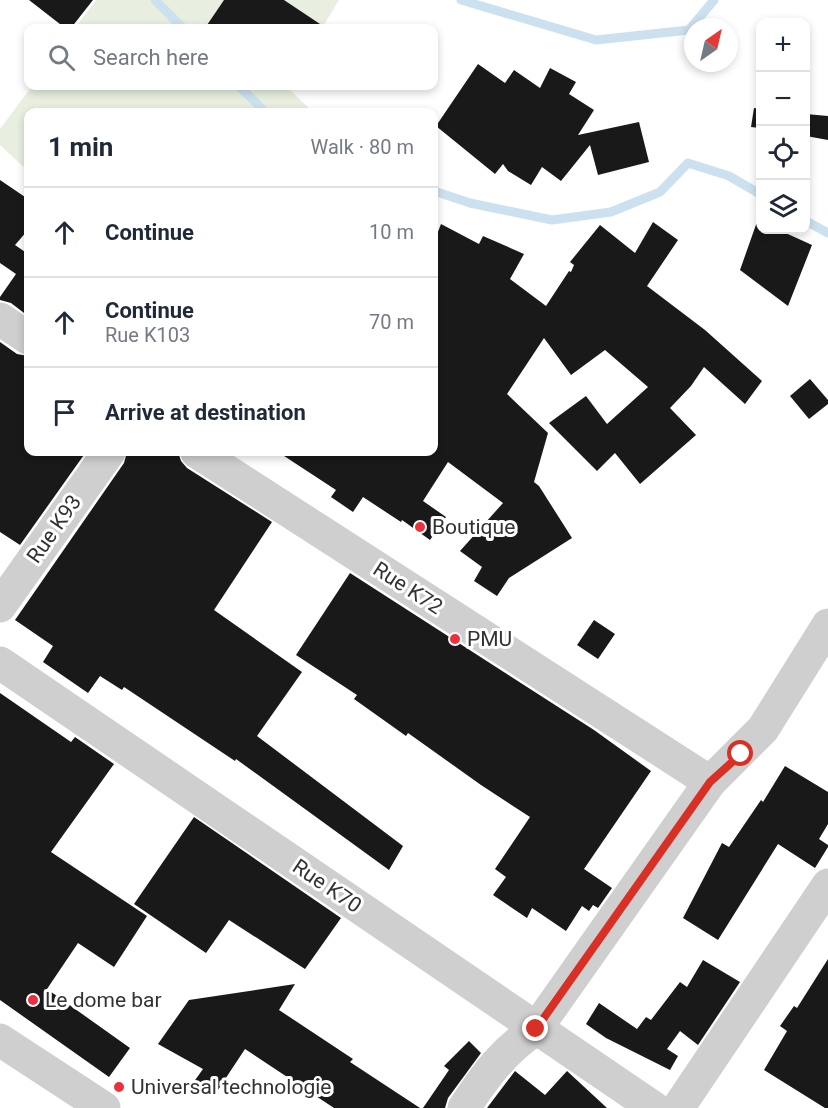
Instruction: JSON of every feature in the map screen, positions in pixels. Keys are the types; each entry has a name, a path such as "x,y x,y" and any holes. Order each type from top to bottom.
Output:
{"street":[{"path":"0,319 24,335"},
{"name":"Rue K93","path":"0,606 106,456"},
{"name":"Rue K72","path":"203,456 710,782"},
{"path":"464,1108 487,1074 516,1042 536,1029 710,782 741,754 763,729 828,625"},
{"name":"Rue K70","path":"0,663 654,1108"},
{"path":"678,1108 828,885"},
{"path":"0,1040 104,1108"}],"green space":[{"path":"96,0 339,0 324,24 78,24"},
{"path":"29,90 290,90 309,108 24,108 24,167 0,145 0,129"}],"building":[{"path":"29,0 93,0 74,24 60,24"},
{"path":"224,0 284,0 320,24 208,24"},
{"path":"478,64 505,83 514,70 540,88 550,68 576,82 569,94 594,110 578,135 639,122 649,162 598,175 590,145 561,181 542,167 531,185 508,171 503,164 495,174 438,128 438,123"},
{"path":"754,108 756,108 756,128 751,127"},
{"path":"810,114 828,116 828,140 810,137"},
{"path":"0,180 24,196 24,235 15,245 24,251 24,313 11,303 0,300 16,274 0,263"},
{"path":"653,222 678,240 647,286 705,330 762,381 745,404 704,367 691,386 670,408 696,435 640,484 615,453 597,471 549,423 586,396 607,424 648,387 605,350 571,375 544,338 507,394 548,433 534,482 539,486 572,538 509,578 497,596 474,581 482,567 460,551 503,503 448,462 423,501 446,517 430,540 363,497 353,512 331,497 336,490 284,456 438,456 438,232 441,224 479,244 483,236 524,254 510,279 546,306 569,271 571,272 574,265 570,262 600,225 635,253"},
{"path":"756,225 756,234 788,234 812,245 788,306 740,270"},
{"path":"0,342 17,354 24,355 24,456 83,456 20,545 0,532"},
{"path":"810,379 828,400 828,404 809,419 790,396"},
{"path":"126,456 179,456 187,468 272,522 214,610 302,672 257,736 403,846 389,870 236,759 235,761 124,687 122,690 100,676 88,693 43,662 53,646 15,620 124,463"},
{"path":"350,573 594,730 651,771 584,869 612,888 598,908 593,905 589,911 582,906 566,931 532,908 527,918 493,895 506,877 495,869 530,817 408,733 406,736 354,699 357,695 296,655"},
{"path":"594,620 615,634 598,659 577,645"},
{"path":"0,693 71,742 75,737 114,764 51,852 147,916 114,967 78,943 47,989 130,1048 109,1077 0,1000"},
{"path":"785,766 828,792 828,824 819,839 828,847 815,868 778,844 718,940 683,918 722,843 729,847 761,800 763,802"},
{"path":"194,817 341,918 305,969 229,920 206,953 134,904"},
{"path":"828,959 828,1108 825,1108 764,1070 787,1031 780,1026 794,1006 797,1008"},
{"path":"703,960 740,982 698,1045 680,1031 667,1049 678,1056 670,1070 606,1038 586,1024 599,1003 637,1029 646,1017 651,1020 680,982 687,987"},
{"path":"295,984 279,1010 353,1059 350,1062 420,1108 334,1108 245,1049 214,1096 193,1083 203,1069 158,1044 189,1000"},
{"path":"469,1041 481,1053 448,1098 445,1108 423,1108 449,1070 444,1066"},
{"path":"515,1071 545,1095 567,1071 607,1108 487,1108"}],"waterway":[{"path":"155,0 179,24"},
{"path":"461,0 596,40 689,30 714,0"},
{"path":"243,90 261,108"},
{"path":"438,192 470,203 552,220 611,212 660,192 688,163 729,176 756,192"},
{"path":"810,223 828,233"}],"place":[{"name":"Boutique","path":"420,527"},
{"name":"PMU","path":"455,639"},
{"name":"Le dome bar","path":"33,1000"},
{"name":"Universal technologie","path":"119,1087"}],"route":[{"path":"536,1029 710,782 741,754"}]}
